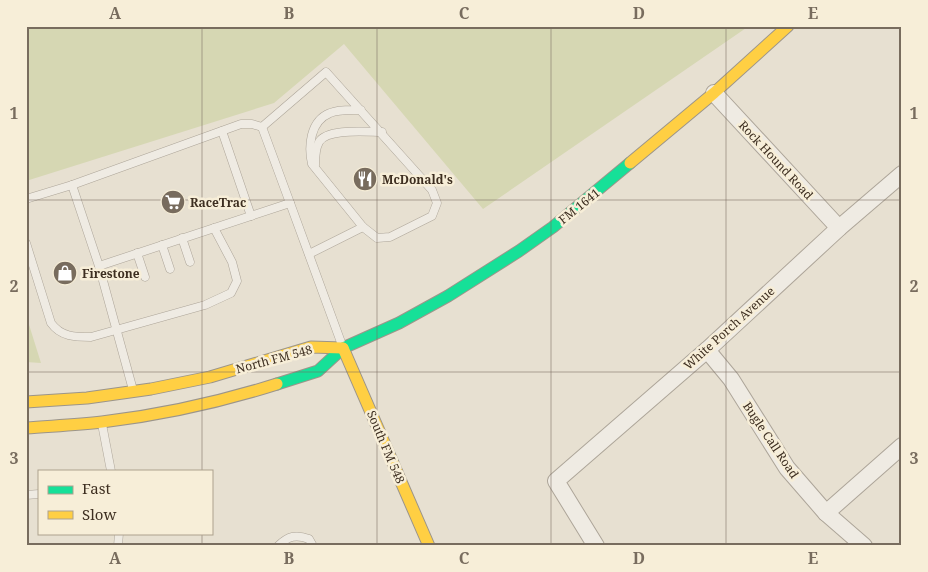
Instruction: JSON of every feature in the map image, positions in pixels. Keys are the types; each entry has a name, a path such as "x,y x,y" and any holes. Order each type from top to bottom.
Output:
{"main road":[{"name":"FM 1641","path":"343,348 417,313 520,251 596,192 714,93 788,26"},
{"name":"North FM 548","path":"26,402 134,392 210,377 311,348 343,348"},
{"name":"North FM 548","path":"26,428 102,422 165,412 239,396 318,371 343,348"},
{"name":"South FM 548","path":"343,348 429,546"}],"street":[{"name":"Rock Hound Road","path":"714,93 839,228"},
{"name":"White Porch Avenue","path":"596,546 556,481 707,350 839,228 902,174"},
{"name":"Bugle Call Road","path":"707,350 731,379 787,468 826,513 864,546"},
{"path":"826,513 902,446"}],"lane":[{"path":"262,127 326,72 382,132 432,190 437,203 432,216 390,237 377,238 363,227 312,164 309,152 310,139 314,128 321,118 329,113 342,110 361,110"},
{"path":"26,199 72,185 241,124 252,124 262,127"},
{"path":"262,127 343,348"},
{"path":"222,131 251,216"},
{"path":"315,167 315,152 320,140 325,135 333,133 382,132"},
{"path":"72,185 99,266 134,392"},
{"path":"99,266 290,203"},
{"path":"309,254 363,227"},
{"path":"26,242 51,324 62,334 72,337 91,337 231,293 237,281 232,262 214,228"},
{"path":"182,238 190,262"},
{"path":"162,245 170,269"},
{"path":"137,253 145,278"},
{"path":"102,422 111,470"},
{"path":"278,546 286,538 299,535 309,539 313,546"}],"green space":[{"path":"26,26 749,26 483,209 344,44 274,103 26,181"},
{"path":"26,315 41,363 26,362"}],"traffic: fast":[{"path":"277,384 318,371 343,348 399,323 448,296 553,227 630,163"}],"traffic: slow":[{"path":"630,163 714,93 788,26"},
{"path":"26,402 87,398 151,389 210,377 311,347 343,348"},
{"path":"343,348 429,546"},
{"path":"26,428 93,423 146,416 234,397 277,384"}],"place":[{"name":"McDonald's","path":"365,179"},
{"name":"RaceTrac","path":"173,202"},
{"name":"Firestone","path":"65,273"}]}
